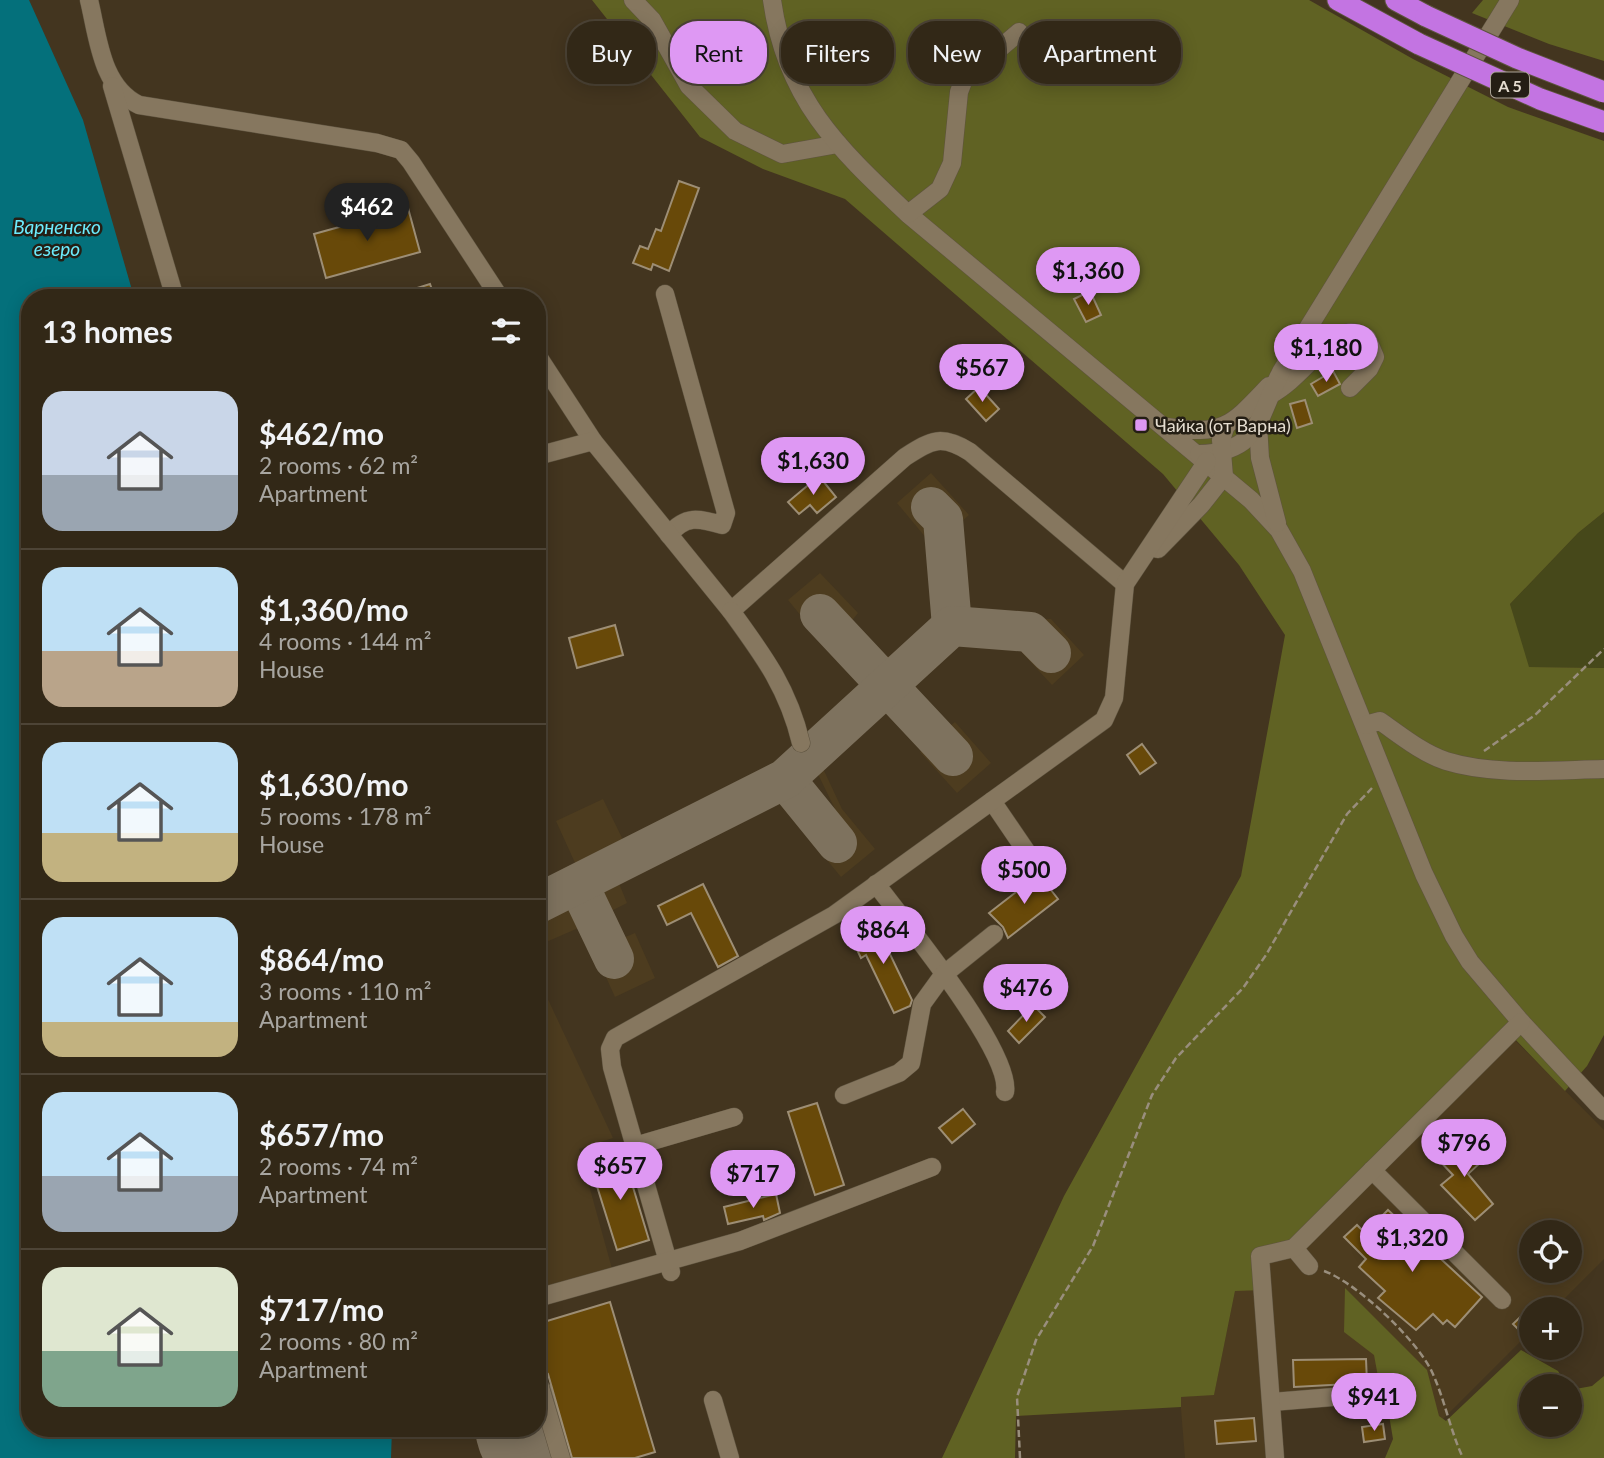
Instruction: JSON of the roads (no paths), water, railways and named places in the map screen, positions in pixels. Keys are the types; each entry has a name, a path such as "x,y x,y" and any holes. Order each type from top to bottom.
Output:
{"highway":[{"name":"A 5","path":"1338,0 1419,44 1540,99 1604,122"},
{"name":"A 5","path":"1396,0 1517,58 1604,92"}],"street":[{"path":"89,0 172,289"},
{"path":"633,0 652,20 689,86 735,131 782,154 838,144"},
{"path":"772,0 776,31 792,77 817,120 838,144 908,214 1167,427 1209,456 1224,476 1279,530"},
{"path":"1209,456 1241,446 1252,436 1281,372 1510,0"},
{"path":"908,214 940,189 952,163 958,92 964,79 1019,32"},
{"path":"108,73 124,98 139,105 377,143 401,150 434,194 494,289"},
{"path":"121,117 139,105"},
{"path":"666,294 726,513 722,525 698,518 687,519 669,535"},
{"path":"1269,395 1287,386 1342,335 1355,332 1367,338 1375,357 1369,369 1350,388"},
{"path":"546,369 593,441 730,611 781,682 794,714 801,743"},
{"path":"1167,427 1211,432 1226,425 1240,416 1281,372"},
{"path":"1258,421 1260,458 1279,530 1302,570 1424,874 1454,936 1470,962 1521,1022 1604,1111"},
{"path":"669,1266 612,1067 610,1049 615,1038 834,915 1104,720 1110,711 1125,584 1209,456 1226,425"},
{"path":"730,611 905,457 930,442 951,440 970,452 1125,584"},
{"path":"546,454 593,441"},
{"path":"1125,584 1201,505 1224,476"},
{"path":"1365,725 1380,721 1416,746 1446,761 1537,770 1604,769"},
{"path":"992,801 1039,870"},
{"path":"876,884 943,975 997,1058 1007,1081 1005,1092"},
{"path":"845,1095 900,1073 911,1063 922,1004 943,975 994,934"},
{"path":"1275,1458 1260,1256 1294,1248 1521,1022"},
{"path":"635,1146 734,1116"},
{"path":"546,1296 669,1266 932,1167"},
{"path":"1372,1170 1502,1300"},
{"path":"1294,1248 1309,1266"},
{"path":"1272,1402 1382,1393"},
{"path":"713,1400 730,1458"},
{"path":"546,1407 561,1458"}],"water":[{"name":"Варненско езеро","path":"0,0 29,0 83,120 132,289 21,289 21,1437 392,1437 391,1458 0,1458"}],"place":[{"name":"Чайка (от Варна)","path":"1141,425"}]}
